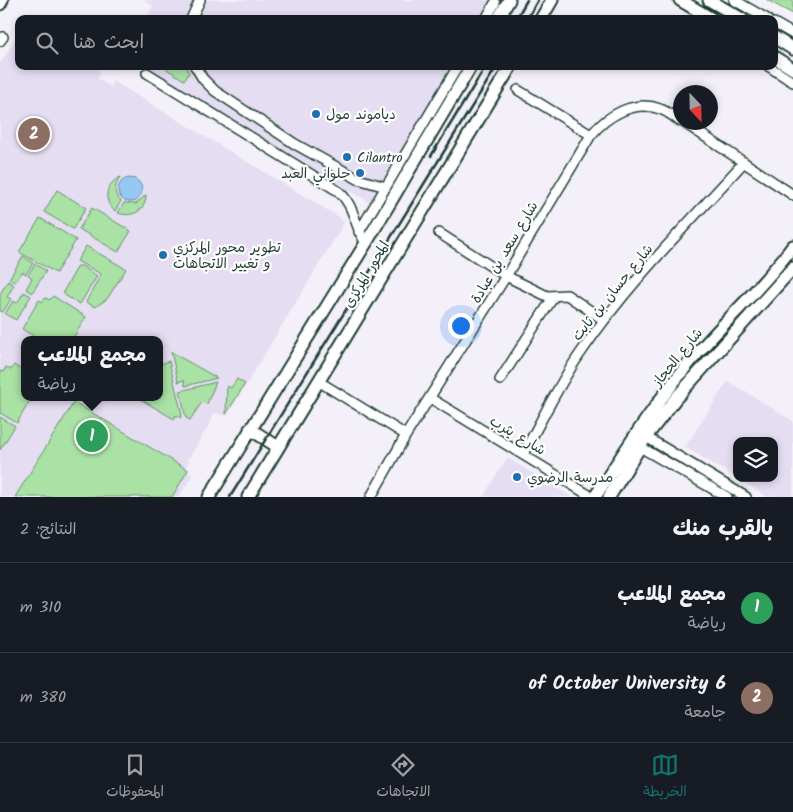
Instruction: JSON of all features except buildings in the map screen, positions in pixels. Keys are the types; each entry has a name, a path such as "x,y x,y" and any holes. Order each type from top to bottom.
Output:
{"main road":[{"path":"0,4 2,0"},
{"path":"500,15 509,0"},
{"path":"543,15 552,0"},
{"path":"680,0 697,14"},
{"path":"709,0 735,15"},
{"path":"778,40 793,49"},
{"path":"778,60 793,69"},
{"name":"المحور المركزى","path":"209,497 366,243 469,70"},
{"name":"المحور المركزى","path":"248,497 509,70"},
{"name":"شارع الحجاز","path":"593,497 638,439 701,349 760,288 793,246"},
{"name":"شارع الحجاز","path":"609,497 638,439 793,268"},
{"path":"250,429 278,447"}],"street":[{"path":"194,15 200,0"},
{"path":"734,0 760,15"},
{"path":"488,15 494,3"},
{"path":"778,25 793,34"},
{"path":"197,70 203,79 215,91 296,144 358,179 386,186"},
{"path":"359,232 456,70"},
{"path":"774,70 793,82"},
{"path":"147,73 338,191 352,209 359,232 366,243"},
{"path":"518,90 590,135"},
{"name":"شارع سعد بن عبادة","path":"371,497 406,435 506,276 590,135 602,123 616,114 637,107 660,108 673,116"},
{"name":"شارع سعد بن عبادة","path":"694,130 793,195"},
{"name":"شارع حسان بن ثابت","path":"523,454 581,352 604,320 631,287 744,162"},
{"path":"439,233 506,276 542,293 554,296 568,295 604,320"},
{"path":"500,380 554,296"},
{"path":"318,381 406,435"},
{"name":"شارع يثرب","path":"430,398 593,497"},
{"path":"638,439 722,482 746,497"},
{"path":"638,439 716,494 727,497"},
{"path":"716,494 722,482"}],"shaded area":[{"path":"144,0 495,0 486,15 147,15 153,6"},
{"name":"تطوير محور المركزي و تغيير الاتجاهات","path":"15,40 15,70 98,70 101,72 97,78 106,84 111,87 113,81 339,217 344,223 227,416 214,413 211,417 213,418 191,455 186,460 189,462 186,466 190,469 188,472 193,475 179,497 0,497 0,64"},
{"path":"152,70 454,70 374,205"},
{"path":"728,381 793,421 793,497 767,497 744,482 778,482 778,437 733,437 733,476 685,447"},
{"name":"مدرسة الرضوي","path":"507,458 572,497 483,497"}],"green space":[{"path":"767,0 793,0 793,14"},
{"path":"168,70 188,70 189,73 184,80"},
{"path":"121,177 115,189 121,201 115,211 108,202 107,192 111,183"},
{"path":"57,190 86,208 73,229 44,212"},
{"path":"146,195 144,205 137,212 128,215 118,213 124,203 136,204"},
{"path":"92,208 131,231 118,252 79,229"},
{"path":"40,218 76,240 56,273 19,252"},
{"path":"86,246 126,269 107,299 95,307 86,302 101,274 77,261"},
{"path":"23,256 33,263 26,274 22,272 15,282 9,279"},
{"path":"35,264 46,271 32,293 26,289 32,278 28,275"},
{"path":"78,266 82,266 97,276 80,304 66,296 63,292"},
{"path":"8,281 14,285 7,297 11,299 3,312 0,311 0,294"},
{"path":"24,292 31,296 16,320 5,314 13,301 17,303"},
{"path":"53,296 86,317 74,336 33,336 22,329 39,300 43,302 45,298 50,300"},
{"path":"171,352 217,378 185,386 184,380 178,382"},
{"path":"169,361 182,415 180,418 176,415 174,419 144,401 163,401 163,363"},
{"path":"14,365 21,370 21,401 30,401 17,423 0,413 0,371 3,372 6,367 11,370"},
{"path":"237,379 245,384 226,414 227,386 231,388"},
{"path":"216,382 207,404 202,402 190,420 186,418 180,391"},
{"path":"74,402 188,470 172,497 15,497"},
{"path":"0,417 15,426 0,450"}],"water":[{"path":"130,178 139,181 142,190 139,199 130,202 121,199 118,190 121,181"}],"railway":[{"path":"518,15 527,0"},
{"path":"529,15 538,0"},
{"path":"431,156 484,70"},
{"path":"230,497 495,70"}],"place":[{"name":"دياموند مول","path":"316,114"},
{"name":"6 of October University","path":"34,134"},
{"name":"Cilantro","path":"347,157"},
{"name":"حلواني العبد","path":"360,173"},
{"name":"تطوير محور المركزي و تغيير الاتجاهات","path":"163,255"},
{"name":"مجمع الملاعب","path":"92,436"},
{"name":"مدرسة الرضوي","path":"517,477"}]}
